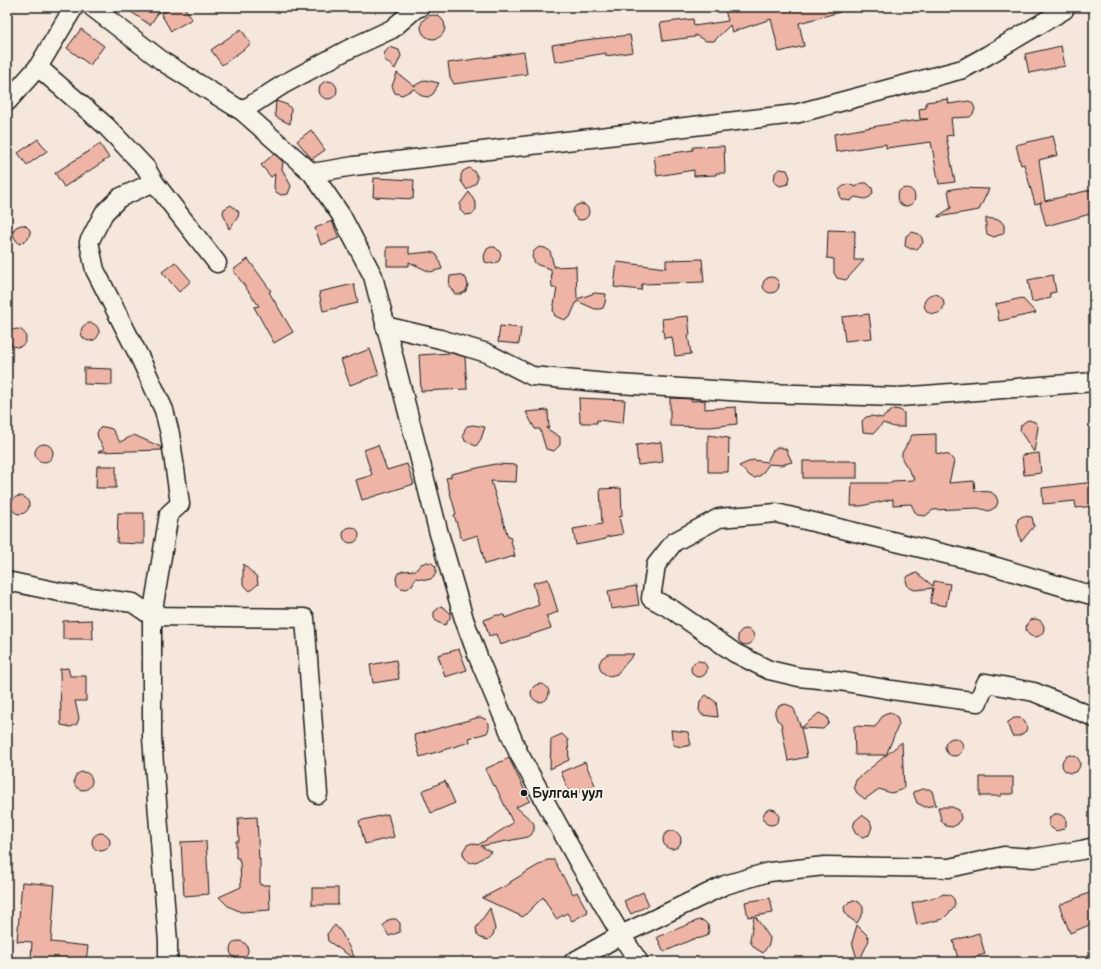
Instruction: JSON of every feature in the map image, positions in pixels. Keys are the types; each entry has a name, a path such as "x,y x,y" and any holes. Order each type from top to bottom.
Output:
{"street":[{"path":"7,102 38,67 74,7"},
{"path":"92,7 165,63 242,110 312,174 341,215 373,276 438,530 464,619 478,657 518,752 580,865 621,934 640,962"},
{"path":"242,110 284,84 347,50 392,29 415,9 420,7"},
{"path":"312,174 362,165 795,114 962,68 988,55 1064,10 1064,7"},
{"path":"38,67 106,126 146,168 154,182 217,263"},
{"path":"154,182 119,198 104,213 89,242 95,270 161,403 170,434 180,504 169,514 152,616 152,738 168,942 168,962"},
{"path":"385,326 440,339 487,353 532,376 618,384 761,393 899,397 1094,382"},
{"path":"1094,596 987,564 776,513 718,518 674,542 656,565 651,598 673,610 735,653 769,670 799,677 839,681 978,702 986,683 1034,692 1094,718"},
{"path":"7,581 69,594 132,603 152,616 305,618 318,794"},
{"path":"573,962 621,934 725,885 769,872 825,866 949,868 1004,856 1034,858 1094,847"}],"building":[{"path":"124,7 162,7 150,25"},
{"path":"173,7 184,7 192,19 171,31 161,14"},
{"path":"736,7 839,7 840,12 799,23 804,46 779,52 771,19 732,32 730,25 714,41 706,41 695,35 695,37 663,41 660,23 693,19 694,26 728,21 725,10"},
{"path":"433,15 442,18 445,27 442,36 433,39 424,36 421,27 424,18"},
{"path":"81,29 104,46 90,65 67,48"},
{"path":"241,29 251,44 222,65 211,50"},
{"path":"630,35 633,52 606,56 606,53 555,62 552,45"},
{"path":"1061,46 1065,66 1029,73 1025,54"},
{"path":"390,47 399,50 401,56 395,69 384,59 385,52"},
{"path":"524,52 527,74 454,84 450,77 448,63"},
{"path":"397,73 414,86 425,80 439,83 433,94 428,97 422,96 414,89 402,95 395,93 392,86"},
{"path":"328,81 334,84 337,90 334,96 328,99 322,96 319,90 322,84"},
{"path":"948,99 949,104 969,101 973,104 975,109 970,117 951,118 953,135 946,136 955,182 939,184 931,142 886,148 886,144 836,152 834,134 928,119 920,119 919,109 926,108 926,102"},
{"path":"276,101 288,105 291,109 290,124 276,117"},
{"path":"311,130 325,150 312,159 297,141"},
{"path":"1053,136 1058,155 1039,160 1045,201 1094,189 1094,213 1046,226 1040,203 1042,202 1035,204 1024,164 1021,165 1016,145"},
{"path":"38,139 47,151 27,165 18,153"},
{"path":"100,144 109,158 64,187 55,173"},
{"path":"724,146 725,173 694,176 694,170 657,176 654,156 693,150 693,147"},
{"path":"274,154 283,162 282,169 291,186 288,194 281,195 276,192 274,187 275,174 271,177 261,165"},
{"path":"469,168 475,172 478,178 476,183 467,190 461,181 461,175 463,171"},
{"path":"779,169 787,170 790,177 788,184 780,186 774,182 775,173"},
{"path":"374,178 414,180 413,199 373,197"},
{"path":"861,183 867,183 872,188 873,193 870,197 865,199 855,197 850,201 841,199 839,190 842,187 848,184 856,187"},
{"path":"906,188 912,191 915,197 912,203 906,206 900,203 897,197 900,191"},
{"path":"958,188 989,189 979,210 938,217 951,208 948,190"},
{"path":"469,192 476,204 476,209 473,214 465,215 460,210 460,204"},
{"path":"581,204 587,206 589,212 587,218 581,220 575,218 573,212 575,206"},
{"path":"231,205 239,212 238,217 229,229 223,213 224,209"},
{"path":"986,218 1000,220 1004,225 1004,232 994,237 987,234"},
{"path":"332,221 339,238 321,245 315,228"},
{"path":"25,225 30,230 30,233 28,239 19,244 14,237 13,231 16,227"},
{"path":"828,230 855,231 854,260 864,260 846,280 837,278 834,273 834,259 827,258"},
{"path":"912,232 919,234 922,238 923,243 917,249 911,249 905,246 906,236"},
{"path":"387,247 409,247 409,254 434,253 437,255 442,269 430,272 409,262 409,266 387,266"},
{"path":"495,247 501,255 499,261 494,264 485,262 484,256 487,249"},
{"path":"539,247 550,251 554,267 576,266 577,299 595,293 606,294 603,308 595,309 577,301 570,317 564,320 555,316 553,310 557,288 552,288 551,269 538,265 532,257 534,251"},
{"path":"248,259 271,291 269,292 293,332 274,343 254,307 259,306 233,270"},
{"path":"702,259 704,282 642,284 641,290 614,287 617,262 666,268 666,260"},
{"path":"175,262 191,281 179,292 162,272"},
{"path":"459,275 466,278 468,285 466,291 461,294 455,294 449,286 450,276"},
{"path":"1053,275 1056,292 1050,293 1051,298 1032,302 1028,280"},
{"path":"771,277 777,279 779,285 777,291 771,293 765,291 763,285 765,279"},
{"path":"354,284 358,303 323,311 319,292"},
{"path":"930,294 938,294 944,300 944,308 938,314 930,314 924,308 924,300"},
{"path":"1022,298 1036,313 999,321 996,304"},
{"path":"869,314 872,338 845,341 842,317"},
{"path":"688,316 690,335 688,335 691,354 675,356 672,337 664,338 662,319"},
{"path":"90,323 96,326 99,332 96,338 90,341 84,338 81,332 84,326"},
{"path":"500,326 521,328 519,344 498,342"},
{"path":"17,329 23,332 26,338 23,344 17,347 11,344 8,338 11,332"},
{"path":"370,349 379,375 350,385 341,360"},
{"path":"451,353 465,357 467,389 421,391 419,355"},
{"path":"84,368 112,369 112,385 84,384"},
{"path":"579,398 625,400 623,423 597,420 597,423 580,423"},
{"path":"670,398 691,399 691,401 705,400 705,409 736,407 737,424 710,427 670,426"},
{"path":"894,409 900,410 904,413 904,427 894,427 883,423 874,433 863,432 862,421 866,417 872,416 882,418"},
{"path":"548,410 549,428 546,428 560,437 560,445 554,451 546,449 540,429 535,429 526,412"},
{"path":"1029,420 1035,422 1038,427 1034,452 1020,431 1021,425"},
{"path":"473,425 485,427 481,439 476,446 465,441 463,435 467,426"},
{"path":"105,427 112,429 120,442 134,435 161,447 162,450 98,452 104,449 97,433 100,428"},
{"path":"936,434 936,453 949,455 954,461 949,483 974,481 975,491 991,492 996,496 998,502 996,507 989,511 978,508 933,510 925,516 919,515 915,512 911,504 893,505 893,499 861,506 851,506 852,483 892,483 892,481 915,480 902,459 902,453 912,435"},
{"path":"708,435 729,438 728,472 708,472"},
{"path":"661,442 663,462 638,465 636,445"},
{"path":"44,444 50,447 53,453 50,459 44,462 38,459 35,453 38,447"},
{"path":"378,445 387,470 407,464 414,484 362,500 356,480 372,475 364,450"},
{"path":"779,447 786,449 792,462 781,465 769,464 761,475 755,478 750,476 739,466 753,460 767,462 773,450"},
{"path":"1039,453 1041,473 1024,475 1022,455"},
{"path":"803,461 857,461 857,478 803,478"},
{"path":"495,464 517,465 516,482 491,481 515,556 485,564 478,535 462,540 454,515 456,514 446,478 451,477 451,474"},
{"path":"97,466 116,466 116,488 96,488"},
{"path":"1094,482 1094,506 1076,508 1075,501 1043,504 1042,488"},
{"path":"621,488 622,516 619,517 623,534 576,545 573,529 602,524 600,489"},
{"path":"20,496 26,499 29,505 26,511 20,514 14,511 11,505 14,499"},
{"path":"118,513 144,513 144,544 117,543"},
{"path":"1023,516 1032,517 1034,526 1021,542 1017,525 1018,519"},
{"path":"348,527 354,527 359,532 357,541 354,543 348,543 343,538 343,532"},
{"path":"427,562 432,563 436,567 436,573 433,578 427,580 416,578 412,585 407,589 401,588 397,585 396,578 398,573 416,570 421,564"},
{"path":"243,564 257,577 258,584 250,591 243,584"},
{"path":"917,573 933,586 934,581 950,584 946,606 930,603 933,588 915,590 908,587 906,580 908,576"},
{"path":"548,579 558,612 546,616 551,628 500,645 496,634 489,636 484,620 497,615 504,615 505,618 539,605 533,583"},
{"path":"636,586 639,605 611,609 608,591"},
{"path":"441,606 450,613 450,618 445,625 437,622 434,618 434,612"},
{"path":"1035,619 1041,622 1044,628 1041,634 1035,637 1029,634 1026,628 1029,622"},
{"path":"92,620 93,639 63,639 63,621"},
{"path":"746,629 752,631 754,637 752,643 746,645 740,643 738,637 740,631"},
{"path":"459,649 467,670 445,677 438,655"},
{"path":"608,654 634,654 617,674 610,676 601,671 599,664 602,658"},
{"path":"396,660 399,679 373,683 370,665"},
{"path":"696,661 702,661 707,666 705,675 702,677 696,677 691,672 691,666"},
{"path":"68,668 70,676 86,676 86,701 75,701 79,718 77,724 71,727 61,725 60,669"},
{"path":"540,684 546,687 549,693 546,699 540,702 534,699 531,693 534,687"},
{"path":"706,695 716,702 718,717 702,715 699,710 700,701"},
{"path":"785,704 794,709 801,728 807,757 788,761 781,723 777,720 775,714 775,711 779,706"},
{"path":"890,712 897,717 899,724 886,755 855,755 854,726 875,727 884,714"},
{"path":"819,713 827,717 829,723 823,729 801,728"},
{"path":"480,717 489,723 487,733 469,738 470,742 420,757 414,735"},
{"path":"1014,718 1020,718 1027,726 1026,731 1019,736 1012,736 1007,723"},
{"path":"671,730 688,732 691,745 682,747 673,745"},
{"path":"562,734 568,740 569,760 550,769 551,739"},
{"path":"954,738 960,741 963,747 960,753 954,756 948,753 945,747 948,741"},
{"path":"902,742 904,789 891,793 879,789 865,799 857,793 854,787 856,780"},
{"path":"1071,755 1077,758 1080,764 1077,770 1071,773 1065,770 1062,764 1065,758"},
{"path":"509,758 530,801 516,807 532,821 534,824 534,830 528,837 481,846 491,852 478,861 471,863 466,860 463,854 463,851 467,845 472,843 478,845 513,823 495,785 493,786 485,769"},
{"path":"585,762 595,785 571,796 561,772"},
{"path":"79,772 87,772 92,777 90,788 87,790 79,790 74,785 74,777"},
{"path":"980,777 1013,777 1013,794 1001,794 1001,796 980,796"},
{"path":"445,781 455,803 431,813 422,791"},
{"path":"929,789 932,791 936,805 925,807 917,803 913,792"},
{"path":"938,807 952,807 959,810 961,818 958,824 952,827 946,826 941,820"},
{"path":"768,809 774,809 779,814 777,823 774,825 768,825 763,820 763,814"},
{"path":"388,814 394,837 365,844 359,821"},
{"path":"1054,814 1059,814 1066,818 1066,826 1063,829 1056,831 1049,826 1050,817"},
{"path":"862,815 870,821 872,827 869,835 863,837 855,833 853,827 855,821"},
{"path":"257,817 260,885 269,885 270,910 241,912 228,906 219,897 241,887 240,862 239,858 236,858 236,841 239,841 238,818"},
{"path":"672,831 678,834 681,840 678,846 672,849 666,846 663,840 666,834"},
{"path":"97,833 105,833 110,838 108,849 105,851 97,851 92,846 92,838"},
{"path":"206,841 209,894 184,896 181,842"},
{"path":"547,860 554,860 573,894 577,892 588,912 572,921 567,913 556,919 543,897 523,917 482,898 511,883 510,882"},
{"path":"22,882 55,885 51,942 88,946 86,962 57,962 31,959 32,942 17,941"},
{"path":"312,888 338,888 338,905 312,905"},
{"path":"1094,891 1094,923 1070,933 1059,905"},
{"path":"643,892 649,905 631,914 624,901"},
{"path":"944,894 950,895 954,899 955,904 953,909 943,919 917,925 912,903"},
{"path":"770,898 773,913 755,916 770,938 769,944 763,953 755,948 751,943 750,940 754,916 748,917 745,902"},
{"path":"853,900 859,902 863,907 863,913 857,923 848,917 844,907"},
{"path":"490,908 495,929 493,935 488,940 478,936 476,928"},
{"path":"396,919 400,923 400,932 389,936 383,926 388,920"},
{"path":"699,920 704,921 708,925 709,931 707,936 693,939 664,952 657,937"},
{"path":"335,925 341,932 356,960 328,941 327,934"},
{"path":"857,925 867,935 869,940 859,962 852,942"},
{"path":"979,933 985,954 959,962 953,941"},
{"path":"239,941 245,944 248,950 245,956 239,959 233,956 230,950 233,944"}],"place":[{"name":"Булган уул","path":"524,793"}]}
